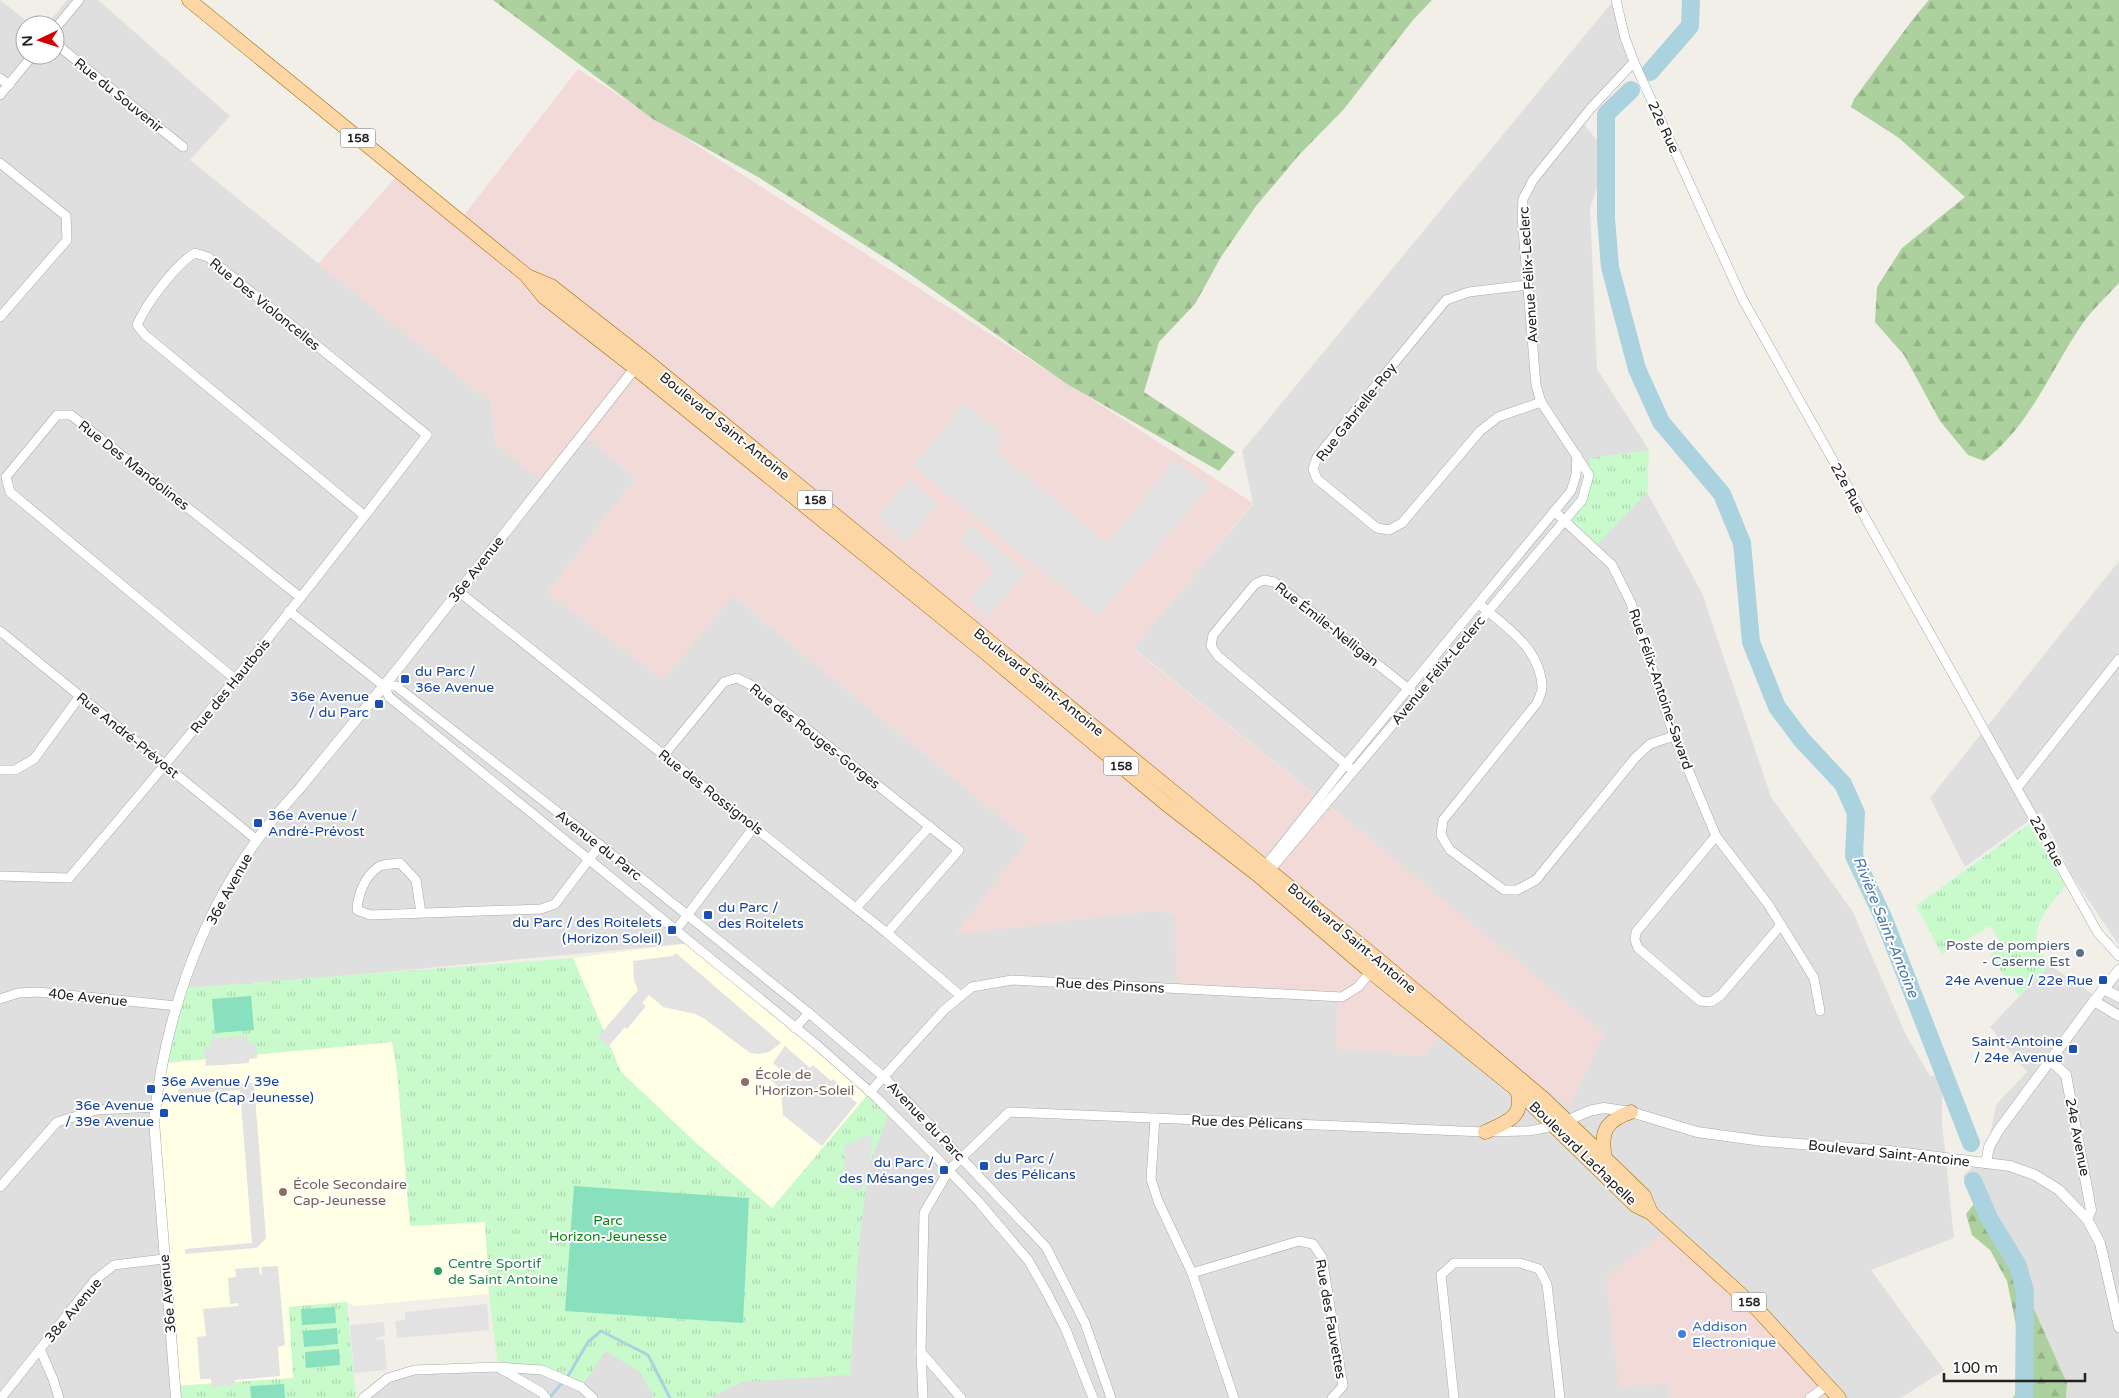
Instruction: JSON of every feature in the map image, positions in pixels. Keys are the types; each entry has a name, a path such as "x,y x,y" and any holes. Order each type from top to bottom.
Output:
{"main road":[{"name":"Boulevard Saint-Antoine","path":"189,0 526,275 550,286 639,363 1264,873 1380,960 1544,1099"},
{"name":"Boulevard Saint-Antoine","path":"1264,873 1371,972 1517,1090"},
{"name":"Boulevard Lachapelle","path":"1517,1090 1605,1158 1644,1196 1651,1213"},
{"path":"1485,1132 1508,1122 1517,1112 1521,1101 1517,1090"},
{"name":"Boulevard Lachapelle","path":"1544,1099 1561,1124 1635,1205 1651,1213 1758,1310 1839,1398"},
{"path":"1605,1158 1602,1142 1607,1127 1616,1117 1631,1112"}],"street":[{"path":"65,17 79,0"},
{"name":"22e Rue","path":"1616,0 1625,38 1634,62 1742,298 2098,933 2119,956"},
{"name":"Rue du Souvenir","path":"65,52 183,147"},
{"name":"Avenue Félix-Leclerc","path":"1264,873 1354,771 1582,500 1589,475 1541,402 1536,384 1522,217 1523,199 1533,180 1591,108 1634,62"},
{"path":"0,95 25,65"},
{"path":"0,78 9,84"},
{"path":"0,163 66,216 67,240 0,317"},
{"name":"Rue Des Violoncelles","path":"365,516 145,336 137,325 142,312 185,259 195,253 208,258 427,434"},
{"name":"Rue Gabrielle-Roy","path":"1527,285 1469,292 1446,300 1317,457 1313,469 1317,479 1377,528 1389,530 1402,523 1480,431 1498,417 1541,402"},
{"name":"36e Avenue","path":"176,1398 155,1129 156,1108 170,1029 214,909 257,840 384,686 639,363"},
{"name":"Rue Des Mandolines","path":"235,679 10,492 6,477 57,415 72,415 300,597"},
{"name":"Rue des Hautbois","path":"0,876 69,878 166,766 365,516 427,434"},
{"name":"Avenue Félix-Leclerc","path":"1264,873 1346,764 1571,491 1576,475 1577,455"},
{"name":"Rue Félix-Antoine-Savard","path":"1554,511 1612,565 1631,603 1674,736 1716,836 1768,904 1814,978 1820,1011"},
{"name":"Rue Émile-Nelligan","path":"1354,771 1218,656 1211,646 1213,635 1255,584 1264,580 1274,582 1417,696"},
{"name":"Rue des Rossignols","path":"458,591 856,908 961,996"},
{"path":"1479,604 1524,643 1536,662 1542,686 1537,703 1443,820 1441,835 1450,850 1504,890 1517,890 1536,880 1635,758 1650,744 1674,736"},
{"name":"Avenue du Parc","path":"290,611 384,686 389,697 676,930 870,1092 949,1170 1028,1260 1066,1330 1093,1398"},
{"name":"Rue André-Prévost","path":"0,631 257,840"},
{"path":"2017,788 2119,659"},
{"name":"Rue des Rouges-Gorges","path":"664,755 724,682 737,678 752,686 930,826 959,850 887,933"},
{"name":"Avenue du Parc","path":"384,686 396,686 600,845 809,1013 884,1077 1046,1247 1085,1324 1111,1398"},
{"path":"0,770 15,770 34,759 80,696"},
{"path":"856,908 930,826"},
{"path":"676,930 754,827"},
{"path":"1716,836 1636,932 1635,940 1638,948 1700,1001 1710,1002 1721,995 1781,925"},
{"path":"421,913 416,880 400,863 381,866 368,877 358,896 357,910 370,915 541,909 555,904 600,845"},
{"name":"Rue des Pinsons","path":"870,1092 944,1010 972,987 1012,980 1342,997 1358,987 1380,960"},
{"path":"1986,1163 1989,1148 1998,1131 2119,970"},
{"path":"2104,989 2119,997"},
{"name":"40e Avenue","path":"0,999 18,993 38,992 177,1006"},
{"path":"2094,1001 2119,1016"},
{"path":"795,1028 809,1013"},
{"name":"24e Avenue","path":"2050,1060 2066,1076 2091,1210 2087,1219"},
{"path":"0,1186 57,1122 97,1110 156,1108"},
{"name":"Boulevard Saint-Antoine","path":"1561,1124 1589,1111 1604,1108 1631,1112 1697,1132 1752,1140 1889,1151 2010,1166 2035,1176 2059,1190 2087,1219 2100,1243 2119,1327"},
{"name":"Rue des Pélicans","path":"923,1398 921,1352 924,1213 949,1170 1009,1112 1485,1132 1529,1131 1561,1124"},
{"path":"1155,1118 1152,1179 1158,1201 1192,1273 1234,1398"},
{"name":"Rue des Fauvettes","path":"1192,1273 1299,1241 1313,1244 1322,1258 1343,1386 1332,1398"},
{"name":"38e Avenue","path":"1,1398 95,1280 114,1265 164,1259"},
{"path":"1454,1398 1441,1275 1454,1263 1520,1263 1539,1269 1547,1284 1560,1398"},
{"name":"38e Avenue","path":"40,1349 54,1379 59,1398"},
{"path":"921,1352 961,1398"},
{"path":"363,1398 388,1378 414,1370 498,1367 542,1370 581,1387 593,1398"},
{"path":"498,1367 541,1392 546,1398"},
{"path":"1810,1398 1828,1385"}],"shaded area":[{"path":"0,0 19,15 15,15 15,65 65,65 65,15 55,15 67,0 98,0 230,116 190,160 491,402 496,444 582,433 636,479 547,593 733,596 1029,840 956,934 1156,910 1174,914 1338,995 1337,1048 1424,1056 1369,838 1133,648 1253,504 1242,451 1614,0 1634,61 1581,120 1608,155 1590,208 1597,369 1649,450 1647,492 1702,593 1771,797 1853,912 1905,1033 1930,1076 1942,1076 1942,1123 1954,1238 1871,1270 1944,1370 1901,1398 1839,1398 1669,1383 1670,1398 683,1398 859,1242 868,1168 692,943 183,991 173,1398 0,1398"},
{"path":"578,69 1253,503 1133,649 1369,838 1604,1033 1570,1106 1530,1081 1455,1018 1424,1056 1336,1048 1338,995 1177,987 1174,914 1156,910 955,935 1029,840 733,596 663,680 547,593 636,479 582,433 543,483 496,444 491,402 318,264 396,177 457,224"},
{"path":"963,403 1001,432 997,452 1107,543 1175,460 1210,487 1098,616 913,466"},
{"path":"909,479 939,504 906,542 877,517"},
{"path":"971,526 1026,572 988,617 969,601 994,570 959,540"},
{"path":"2119,561 2119,945 2072,876 2041,812 1965,867 1930,798"},
{"name":"École de l'Horizon-Soleil","path":"692,943 870,1092 772,1208 694,1141 621,1072 573,958"},
{"path":"676,953 781,1043 769,1052 750,1053 705,1019 695,1014 663,1007 649,995 642,1003 646,1006 627,1029 625,1027 608,1047 598,1037 638,990 634,980 633,961 672,956"},
{"path":"2119,963 2119,1398 2066,1398 2067,1383 2009,1254 1963,1176 1986,1155 1996,1105 2027,1072 1990,1027 2049,965 2094,995"},
{"path":"247,1036 248,1044 256,1043 257,1058 249,1059 249,1063 206,1066 204,1047 212,1046 212,1038"},
{"name":"École Secondaire Cap-Jeunesse","path":"392,1042 397,1071 410,1226 485,1222 489,1294 355,1306 347,1302 289,1307 293,1378 175,1386 154,1121 163,1063"},
{"path":"785,1046 810,1068 813,1065 831,1081 833,1079 857,1103 822,1146 783,1115 781,1089 771,1080 780,1069 773,1063"},
{"path":"254,1083 266,1238 255,1248 185,1254 185,1249 252,1243 240,1090 179,1094 178,1089"},
{"path":"872,1136 869,1183 863,1183 862,1190 851,1190 851,1184 843,1183 845,1144"},
{"path":"1672,1226 1836,1398 1670,1398 1669,1383 1619,1387 1606,1278"},
{"path":"278,1266 285,1345 278,1347 280,1376 235,1380 235,1385 212,1387 211,1379 200,1379 197,1337 206,1336 203,1309 238,1306 238,1303 230,1304 228,1278 236,1277 235,1269 259,1267 260,1275 262,1274 261,1267"},
{"path":"487,1304 489,1330 397,1338 395,1321 405,1320 405,1312"},
{"path":"384,1322 385,1336 376,1338 377,1340 384,1339 387,1370 354,1373 350,1325"},
{"path":"606,1346 641,1366 660,1398 364,1398 397,1374 498,1367 578,1381"}],"green space":[{"path":"493,0 1432,0 1413,20 1344,109 1299,155 1256,206 1221,257 1195,304 1159,342 1144,392 1235,452 1219,471 1067,384 907,272 758,177 653,119"},
{"path":"1929,0 2119,0 2119,283 2085,320 2028,413 2001,446 1984,461 1968,455 1940,421 1904,355 1875,322 1877,287 1902,248 1965,197 1899,138 1851,107 1854,99"},
{"path":"1649,450 1647,492 1594,548 1564,521 1582,500 1589,475 1590,458"},
{"path":"2029,824 2066,886 2050,905 2038,929 2037,945 2049,965 2019,996 1990,956 2002,945 1990,926 1942,954 1916,906"},
{"name":"Parc Horizon-Jeunesse","path":"573,958 621,1072 694,1141 772,1208 870,1092 890,1111 868,1168 859,1242 850,1375 742,1382 709,1398 655,1398 640,1372 606,1351 581,1387 542,1370 498,1367 489,1294 485,1222 410,1226 397,1071 392,1042 163,1063 183,988"},
{"path":"251,996 254,1030 215,1033 212,999"},
{"path":"574,1186 749,1198 743,1323 565,1311"},
{"path":"1977,1200 2009,1253 2067,1383 2066,1398 2013,1398 2026,1374 2007,1281 1990,1250 1972,1235 1966,1214"},
{"path":"347,1302 356,1398 176,1398 175,1386 293,1378 289,1307"},
{"path":"335,1307 336,1323 302,1325 301,1309"},
{"path":"337,1328 338,1344 304,1347 303,1331"},
{"path":"339,1349 340,1365 306,1368 305,1352"},
{"path":"284,1384 285,1398 251,1398 250,1386"}],"waterway":[{"name":"Rivière Saint-Antoine","path":"1650,72 1690,26 1691,0"},
{"name":"Rivière Saint-Antoine","path":"1631,90 1606,114 1606,218 1610,267 1637,369 1661,422 1722,494 1742,543 1751,642 1777,707 1801,739 1843,784 1856,813 1854,856 1883,917 1971,1143"},
{"name":"Rivière Saint-Antoine","path":"1973,1181 1989,1218 2018,1266 2025,1291 2024,1398"},
{"path":"568,1376 588,1342 601,1331 648,1355 670,1398"},
{"path":"551,1396 561,1384"}],"place":[{"name":"du Parc / 36e Avenue","path":"405,679"},
{"name":"36e Avenue / du Parc","path":"379,704"},
{"name":"36e Avenue / André-Prévost","path":"258,823"},
{"name":"du Parc / des Roitelets","path":"708,915"},
{"name":"du Parc / des Roitelets (Horizon Soleil)","path":"672,930"},
{"name":"Poste de pompiers - Caserne Est","path":"2080,953"},
{"name":"24e Avenue / 22e Rue","path":"2103,980"},
{"name":"Saint-Antoine / 24e Avenue","path":"2073,1049"},
{"name":"École de l'Horizon-Soleil","path":"745,1082"},
{"name":"36e Avenue / 39e Avenue (Cap Jeunesse)","path":"151,1089"},
{"name":"36e Avenue / 39e Avenue","path":"164,1113"},
{"name":"du Parc / des Pélicans","path":"984,1166"},
{"name":"du Parc / des Mésanges","path":"944,1170"},
{"name":"École Secondaire Cap-Jeunesse","path":"283,1192"},
{"name":"Centre Sportif de Saint Antoine","path":"438,1271"},
{"name":"Addison Electronique","path":"1682,1334"}]}
